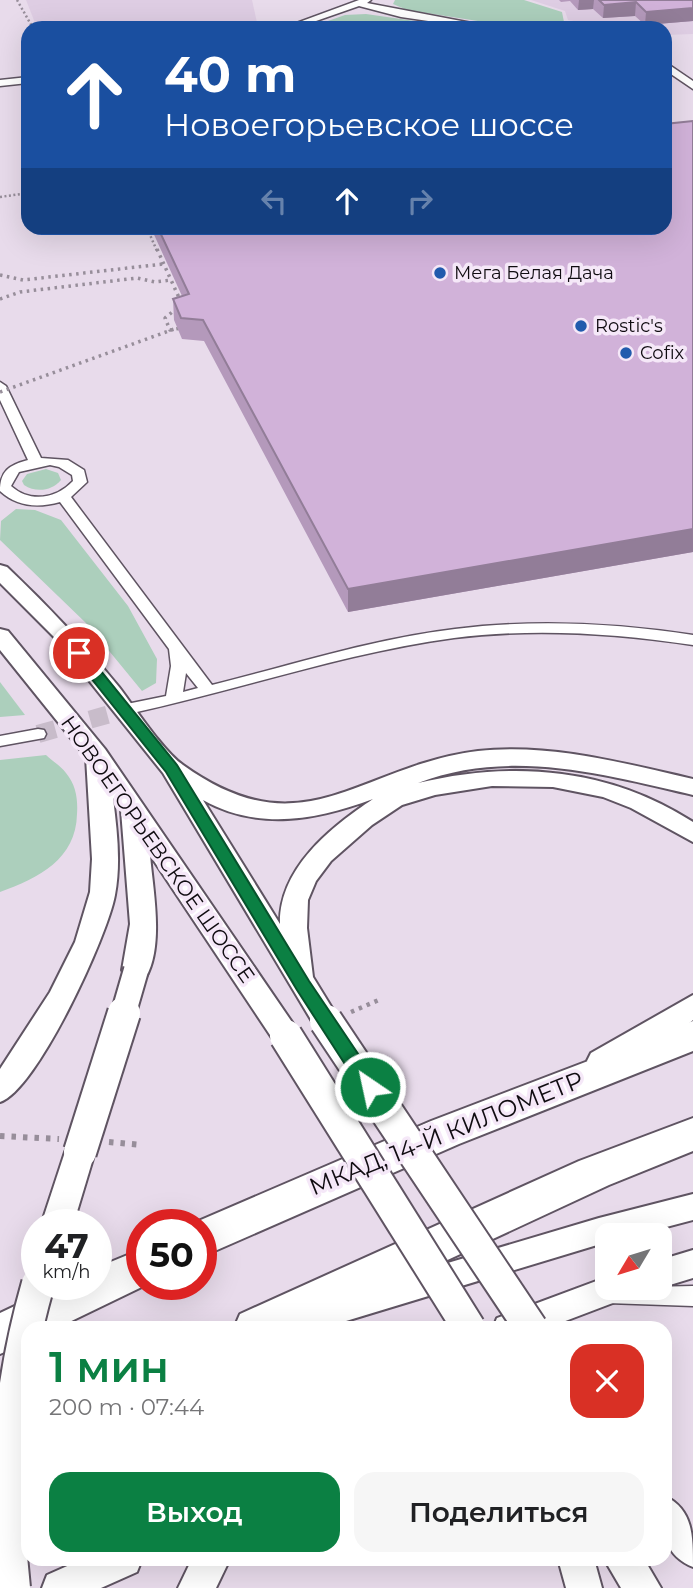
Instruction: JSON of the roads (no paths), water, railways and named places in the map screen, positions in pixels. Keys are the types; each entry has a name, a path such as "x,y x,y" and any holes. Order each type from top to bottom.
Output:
{"highway":[{"name":"МКАД, 14-Й КИЛОМЕТР","path":"217,1232 291,1197 537,1094 693,1036"},
{"path":"271,1321 594,1173 693,1134"},
{"path":"28,1321 126,1275"},
{"path":"0,1334 21,1324"},
{"path":"0,1455 21,1444"}],"main road":[{"name":"НОВОЕГОРЬЕВСКОЕ ШОССЕ","path":"0,571 63,634 172,769 303,985 336,1017 527,1321"},
{"name":"НОВОЕГОРЬЕВСКОЕ ШОССЕ","path":"0,636 97,754 200,912 286,1036 466,1321"},
{"path":"0,1091 70,979 91,933 103,894 105,855 97,754"},
{"path":"172,769 231,804 264,813 295,814 326,807 424,769 477,759 531,757 582,762 693,787"},
{"path":"303,985 293,928 295,900 306,877 326,849 357,823 393,799 464,782 532,776 584,783 631,797 673,819 693,834"},
{"path":"62,1209 111,1059 136,970 142,924 133,810"},
{"path":"537,1094 656,1031 693,1005"},
{"path":"299,1321 599,1231 693,1207"},
{"path":"672,1270 693,1264"},
{"path":"527,1321 595,1295"},
{"path":"28,1321 34,1300"},
{"path":"14,1588 5,1546 0,1496 2,1446 8,1399 21,1349"},
{"path":"672,1522 693,1549"},
{"path":"60,1588 109,1566"},
{"path":"196,1588 208,1566"},
{"path":"578,1566 584,1588"},
{"path":"627,1566 643,1588"}],"street":[{"path":"307,21 363,1 449,21"},
{"path":"672,70 693,86"},
{"path":"0,83 21,81"},
{"path":"0,386 36,462"},
{"path":"0,508 20,499 49,501 63,497 75,490 80,482 79,473 63,463 36,462 5,474 4,487 20,499"},
{"path":"63,497 208,691"},
{"path":"128,709 174,700 391,645 490,630 556,628 693,640"},
{"path":"174,700 179,666 175,650"},
{"path":"0,741 38,734"},
{"path":"672,1295 693,1296"}],"tunnel":[{"path":"38,734 128,709"}],"place":[{"name":"Мега Белая Дача","path":"440,273"},
{"name":"Rostic's","path":"581,326"},
{"name":"Cofix","path":"626,353"}]}
